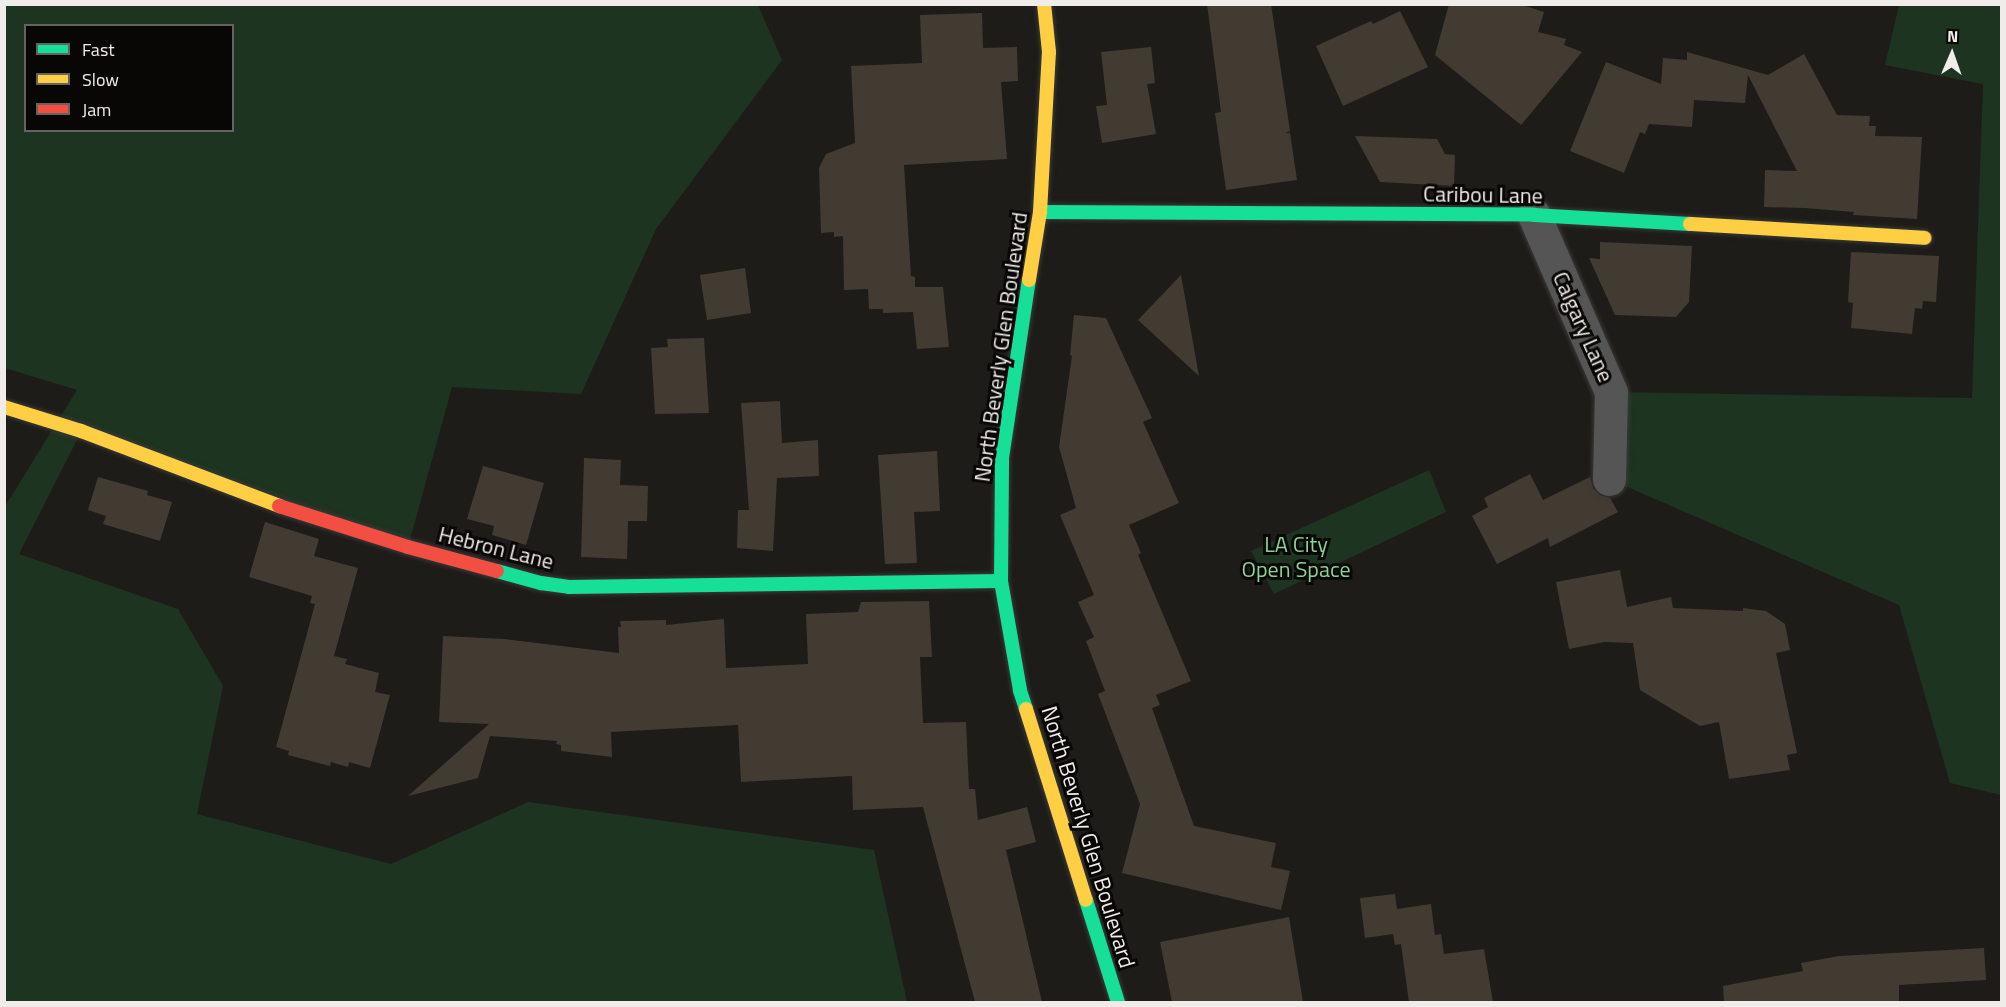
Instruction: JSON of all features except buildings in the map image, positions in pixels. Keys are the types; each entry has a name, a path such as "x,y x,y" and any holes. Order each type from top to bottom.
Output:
{"street":[{"name":"North Beverly Glen Boulevard","path":"1044,4 1049,52 1040,212 1002,458 1001,581 1020,690 1118,1002"},
{"name":"Caribou Lane","path":"1040,212 1534,215 1925,238"},
{"name":"Calgary Lane","path":"1534,215 1611,392 1609,479"},
{"name":"Hebron Lane","path":"4,407 81,431 253,498 408,547 541,583 569,586 1001,581"}],"green space":[{"path":"5,5 758,5 782,60 656,229 581,394 452,387 408,547 81,432 19,554 178,609 223,686 197,814 391,864 528,802 874,850 907,1002 5,1002 4,508 77,390 5,368"},
{"path":"1899,5 2001,5 2001,795 1950,783 1899,605 1609,479 1611,392 1972,398 1983,84 1885,65"},
{"name":"LA City Open Space","path":"1429,470 1446,512 1274,594 1251,551"}],"traffic: fast":[{"path":"1040,212 1534,215 1690,224"},
{"path":"1026,709 1020,690 1001,581 1002,458 1029,280"},
{"path":"497,571 541,583 569,587 1001,581"},
{"path":"1086,900 1118,1002"}],"traffic: slow":[{"path":"1029,280 1040,212 1049,52 1044,4"},
{"path":"1690,224 1925,238"},
{"path":"4,407 81,431 279,506"},
{"path":"1026,709 1086,900"}],"traffic: jam":[{"path":"279,506 408,547 497,571"}]}
